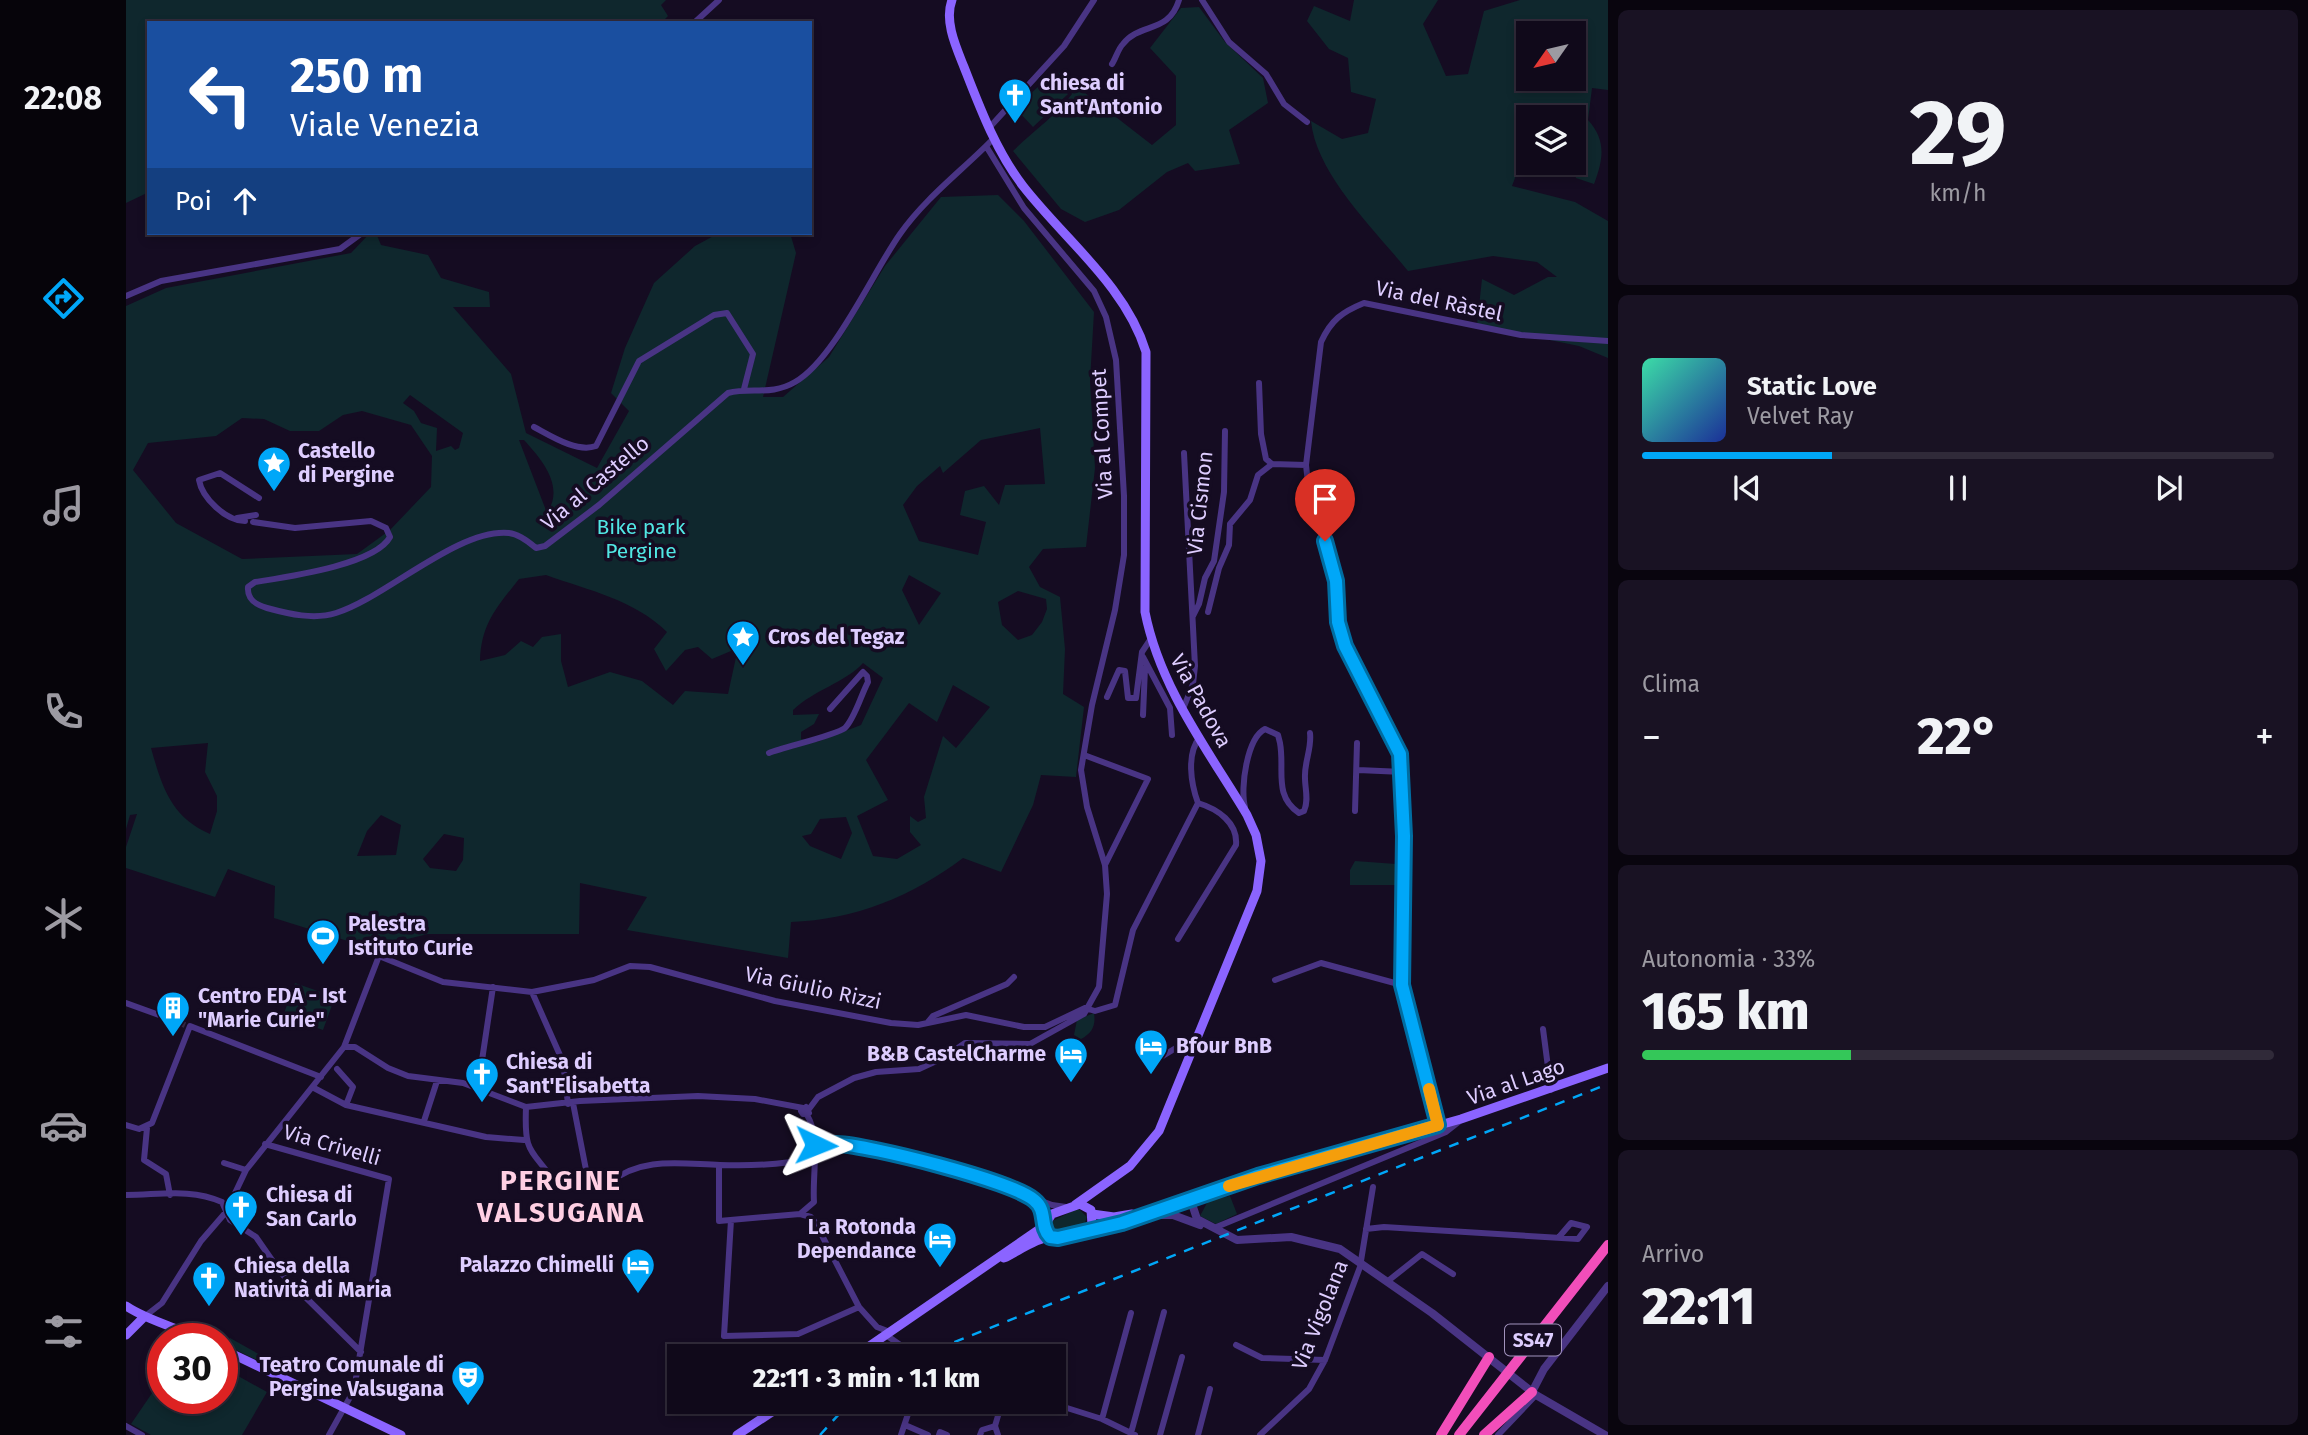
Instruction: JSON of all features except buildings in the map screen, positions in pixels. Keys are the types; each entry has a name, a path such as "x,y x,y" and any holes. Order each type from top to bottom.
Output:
{"highway":[{"name":"SS47","path":"1459,1435 1608,1245"},
{"name":"SS47","path":"1468,1435 1608,1256"},
{"path":"1441,1435 1489,1357"},
{"path":"1484,1435 1534,1393"}],"main road":[{"name":"Via Padova","path":"952,0 952,35 994,138 1024,187 1126,306 1140,330 1147,362 1144,578 1145,612 1150,640 1161,671 1247,815 1256,835 1261,861 1257,891 1159,1130 1130,1166 1097,1191 1052,1213 1044,1224 981,1270"},
{"name":"Via al Lago","path":"1151,1210 1461,1119 1605,1070"},
{"path":"1084,1231 1092,1225 1091,1211 1097,1191"},
{"path":"1071,1206 1114,1217 1151,1210"},
{"path":"873,1344 981,1270 1050,1237 1058,1238 1134,1218 1151,1210"},
{"path":"1044,1224 1050,1237"},
{"path":"126,1306 160,1323"},
{"path":"126,1335 144,1317"},
{"path":"238,1357 401,1435"},
{"path":"737,1435 769,1414"}],"street":[{"path":"696,21 719,0"},
{"path":"989,128 1064,46 1094,0"},
{"path":"1112,64 1123,44 1134,35 1168,20 1179,0"},
{"path":"1202,0 1229,42 1265,74 1284,104 1307,122"},
{"name":"Via al Castello","path":"232,519 255,518 295,528 371,521 386,528 390,537 386,545 370,554 349,562 255,582 248,587 250,598 258,605 313,617 335,614 456,548 485,537 511,533 537,548 545,547 589,513 728,393 744,389 761,393 795,382 834,340 913,217 927,200 963,171 994,138"},
{"name":"Via al Compet","path":"986,146 1024,208 1094,291 1106,317 1116,360 1118,438 1124,496 1124,555 1115,610 1084,740 1080,770 1087,807 1105,865 1107,894 1099,987 1085,1008"},
{"path":"126,296 161,281 340,249 359,235"},
{"name":"Via del Ràstel","path":"1438,1125 1402,985 1403,772 1397,744 1345,646 1338,622 1332,561 1308,483 1307,465 1321,342 1328,326 1341,312 1364,303 1382,304 1521,335 1608,341"},
{"path":"534,427 560,442 590,448 596,446 639,360 714,315 727,313 753,354 744,389"},
{"path":"1259,383 1266,459 1272,464 1307,465"},
{"name":"Via Cismon","path":"1192,617 1199,604 1205,578 1214,561 1224,492 1225,431"},
{"name":"Via Cismon","path":"1183,709 1193,684 1195,666 1184,453"},
{"path":"1208,612 1219,568 1229,545 1230,524 1250,500 1258,475 1272,464"},
{"path":"245,521 223,515 200,486 201,477 220,473 258,498"},
{"path":"1107,697 1119,670 1125,671 1128,698 1136,698 1142,652 1150,640"},
{"path":"1142,652 1146,666 1170,708 1172,735"},
{"path":"1143,715 1146,666"},
{"path":"769,753 812,738 832,735 846,727 868,682 867,676 863,672 857,676 830,709"},
{"path":"1247,815 1243,784 1253,741 1258,733 1265,729 1278,735 1282,795 1294,810 1299,813 1304,811 1307,805 1304,774 1311,748 1310,733"},
{"path":"1178,939 1236,845 1237,835 1231,822 1198,803 1191,783 1195,743 1200,737"},
{"path":"1355,811 1357,743"},
{"name":"Via al Compet","path":"1084,755 1148,779 1105,865"},
{"path":"1358,770 1403,772"},
{"path":"806,1110 818,1097 854,1079 876,1072 919,1069 965,1044 1030,1044 1084,1014 1085,1008 1094,1011 1115,1005 1133,930 1198,803"},
{"name":"Via Giulio Rizzi","path":"344,1047 379,956 443,982 532,992 594,980 630,966 650,967 775,1001 859,1018 918,1025 966,1015 1024,1027 1045,1027 1085,1008"},
{"path":"1275,980 1321,963 1402,985"},
{"path":"928,1022 933,1016 1007,984 1014,977"},
{"path":"478,1087 493,987"},
{"path":"532,992 563,1062 588,1180"},
{"path":"126,1003 173,1020"},
{"path":"170,1195 166,1174 144,1160 147,1128 152,1124 187,1026 321,1077"},
{"path":"1543,1029 1551,1090"},
{"path":"1161,1057 1201,1033"},
{"path":"144,1317 162,1303 201,1241 226,1212 246,1170 344,1047 355,1047 388,1068 408,1076 478,1087 526,1107 698,1096 755,1099 806,1110"},
{"path":"337,1069 353,1087 346,1105"},
{"path":"424,1121 437,1081"},
{"path":"314,1088 346,1105 486,1137 524,1140"},
{"path":"526,1107 524,1140 533,1156 556,1184 569,1182"},
{"path":"800,1214 814,1202 813,1158 816,1145 806,1110"},
{"path":"1212,1229 1446,1132 1461,1119"},
{"path":"126,1125 147,1128"},
{"path":"814,1136 831,1138 838,1144"},
{"name":"Via Crivelli","path":"265,1144 389,1180 361,1352"},
{"path":"816,1145 838,1144 950,1168 1030,1196 1071,1206"},
{"path":"609,1182 635,1168 661,1162 719,1165 796,1162 813,1158"},
{"path":"224,1163 246,1170"},
{"path":"719,1165 719,1221 800,1214 811,1217 859,1307 877,1327 899,1344"},
{"name":"Via Vigolana","path":"1260,1435 1309,1389 1325,1360 1361,1261 1373,1186"},
{"path":"126,1195 170,1195 181,1192 211,1197 222,1202 230,1220 256,1237 281,1273 361,1352 354,1390 329,1435"},
{"path":"1030,1196 1041,1207 1044,1224"},
{"path":"1187,1198 1197,1219 1212,1229"},
{"path":"1187,1198 1181,1207 1188,1221"},
{"path":"1134,1218 1165,1214 1237,1240 1292,1237 1317,1241 1340,1249 1388,1281 1534,1393 1605,1435"},
{"path":"731,1220 724,1336 799,1334 859,1307"},
{"path":"1366,1229 1384,1227 1559,1237"},
{"path":"1388,1281 1422,1254 1453,1273"},
{"path":"1498,1435 1534,1393 1544,1369 1608,1286"},
{"path":"1066,1408 1102,1419 1133,1434 1164,1312"},
{"path":"1102,1419 1130,1313"},
{"path":"1236,1345 1262,1358 1325,1360"},
{"path":"1160,1435 1182,1357"},
{"path":"1198,1435 1210,1389"},
{"path":"901,1435 908,1414"},
{"path":"998,1414 995,1426 998,1435"},
{"path":"905,1425 928,1435"},
{"path":"980,1435 982,1430 995,1426"},
{"path":"128,1430 142,1435"},
{"path":"939,1435 940,1432 947,1435"}],"green space":[{"path":"126,0 666,0 661,5 668,16 663,21 147,21 147,193 126,203"},
{"path":"1354,0 1438,0 1423,24 1446,76 1468,74 1484,11 1520,0 1608,0 1608,90 1592,88 1588,120 1598,135 1602,151 1594,184 1576,178 1575,175 1586,175 1586,105 1516,105 1516,175 1512,186 1575,202 1608,221 1608,358 1579,346 1477,325 1482,279 1514,295 1548,277 1557,277 1537,262 1493,256 1408,271 1364,219 1335,181 1324,161 1315,141 1311,121 1342,139 1368,133 1376,99 1351,92 1348,58 1329,49 1307,21 1314,6 1350,21"},
{"path":"1199,7 1225,42 1263,78 1268,103 1229,130 1240,164 1195,171 1188,163 1167,172 1119,210 1085,222 1061,209 1013,151 1072,94 1058,72 1152,145 1176,125 1176,76 1150,48 1181,8"},
{"path":"1051,75 1068,94 1033,127 1015,108"},
{"name":"Bike park Pergine","path":"998,195 1024,221 1094,312 1090,381 1095,468 1086,547 1043,549 1029,567 1040,587 1060,597 1065,649 1063,694 1084,707 1076,777 1041,775 1033,805 1001,872 963,858 924,884 882,903 837,917 791,922 788,958 627,930 647,897 580,883 579,934 428,934 370,948 274,918 275,886 228,869 215,897 126,868 126,847 137,814 130,815 126,829 126,306 166,288 351,253 368,235 377,235 381,245 428,255 441,278 489,292 490,307 453,307 511,374 526,433 597,468 629,411 611,393 625,348 654,283 695,246 715,235 791,235 796,253 763,397 783,397 829,357 885,266 941,197","holes":["410,395 463,433 459,448 455,450 451,446 436,451 437,428 421,423 414,411 403,403","362,411 411,425 432,456 431,487 390,530 357,554 242,559 176,523 133,470 148,443 216,436 242,418 264,419 290,431 319,431 343,415","1040,428 1045,484 1005,485 999,505 984,486 965,491 960,515 986,522 978,555 919,541 903,505 917,486 940,466 943,473 981,440","519,440 524,440 549,474 554,493 547,513","546,575 595,591 640,611 667,632 654,649 666,671 685,650 698,647 712,659 738,648 728,694 685,691 673,705 642,681 610,672 568,687 561,661 561,634 542,637 533,647 521,641 505,655 480,661 487,626 497,607 519,579","909,575 941,593 919,625 902,590","1018,591 1046,599 1047,609 1042,622 1032,635 1018,640 1002,625 998,602","863,663 883,678 861,725 817,742 801,739 801,732 814,724 819,714 793,715 793,710","953,685 990,707 956,748 943,736 924,797 926,818 918,822 910,816 910,832 921,845 897,859 873,856 857,816 888,800 866,760 909,703 937,722","208,743 205,772 217,796 217,811 210,834 177,810 164,788 151,748","381,815 401,825 396,855 357,856 367,831","846,817 852,833 841,859 810,846 802,836 811,834 820,819","444,834 464,838 463,860 456,871 430,868 423,859"]},
{"path":"1355,861 1396,864 1398,885 1350,885 1350,870"},
{"path":"295,983 335,997 323,1030 283,1016"},
{"path":"1094,1013 1094,1025 1090,1032 1081,1039 1074,1035 1077,1020"},
{"path":"1230,1196 1237,1214 1216,1224 1200,1216 1208,1201"},
{"path":"1080,1210 1087,1217 1084,1225 1064,1234 1052,1231 1052,1221"},
{"path":"238,1342 273,1362 271,1367 238,1351"},
{"path":"238,1376 267,1392 242,1435 151,1435 131,1424 147,1400 147,1414 238,1414"}],"tunnel":[{"path":"173,1020 185,1025"}],"railway":[{"path":"949,1344 1608,1084"},
{"path":"820,1435 839,1414"}],"slow traffic":[{"path":"1229,1186 1438,1125 1429,1089"}],"place":[{"name":"chiesa di Sant'Antonio","path":"1015,125"},
{"name":"Castello di Pergine","path":"274,493"},
{"name":"Cros del Tegaz","path":"743,667"},
{"name":"Palestra Istituto Curie","path":"323,966"},
{"name":"Centro EDA - Ist \"Marie Curie\"","path":"173,1038"},
{"name":"Bfour BnB","path":"1151,1076"},
{"name":"B&B CastelCharme","path":"1071,1084"},
{"name":"Chiesa di Sant'Elisabetta","path":"482,1104"},
{"name":"Chiesa di San Carlo","path":"241,1237"},
{"name":"La Rotonda Dependance","path":"940,1269"},
{"name":"Palazzo Chimelli","path":"638,1295"},
{"name":"Chiesa della Natività di Maria","path":"209,1308"},
{"name":"Teatro Comunale di Pergine Valsugana","path":"468,1407"}],"district":[{"name":"PERGINE VALSUGANA","path":"561,1196"}],"route":[{"path":"816,1145 838,1144 950,1168 991,1181 1030,1196 1044,1214 1046,1234 1058,1238 1122,1223 1151,1210 1258,1176 1438,1125 1402,985 1403,766 1397,744 1345,646 1338,622 1336,581 1325,541"}]}
